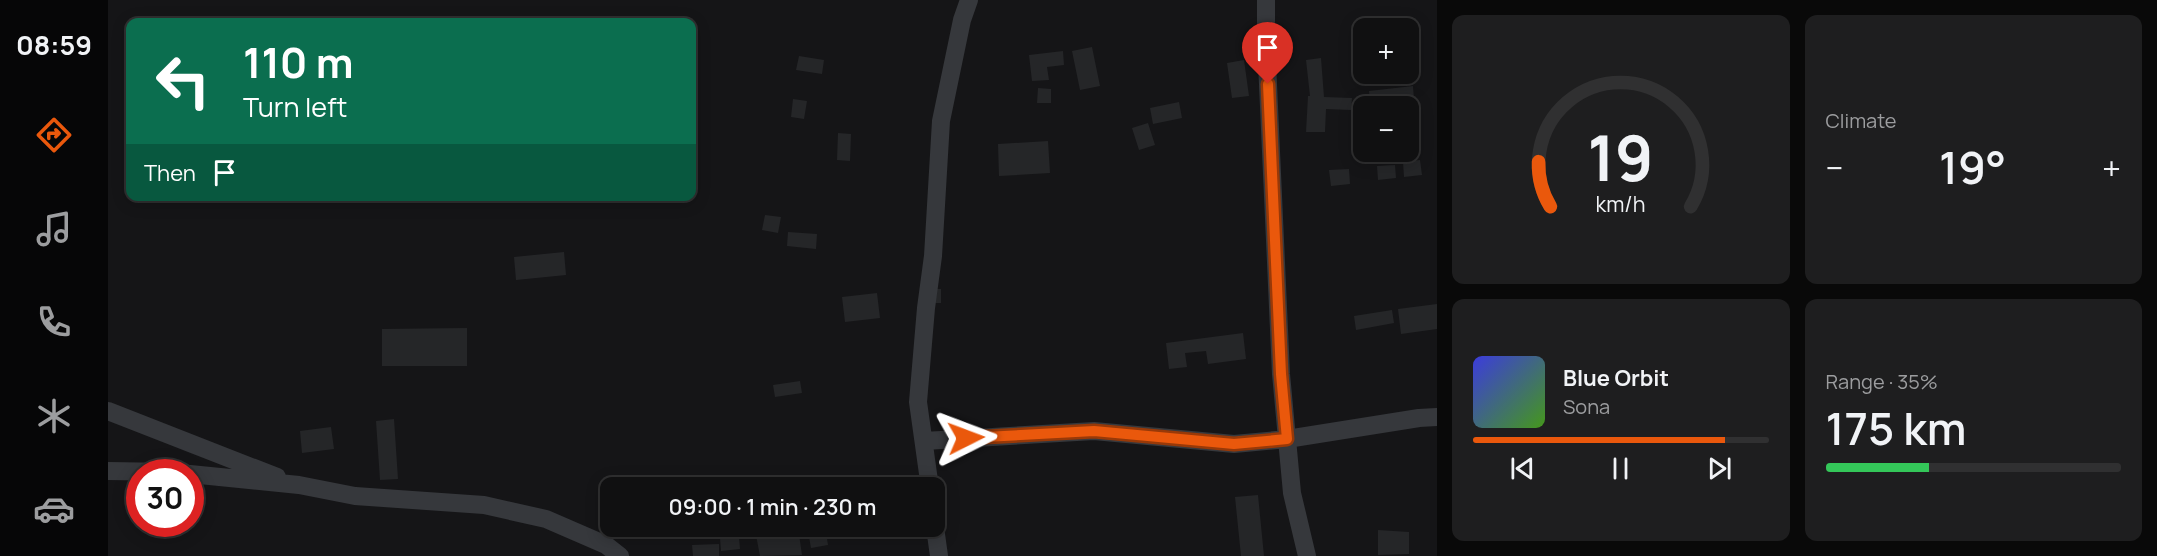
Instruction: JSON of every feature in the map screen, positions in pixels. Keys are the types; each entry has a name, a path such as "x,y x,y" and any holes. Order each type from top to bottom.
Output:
{"street":[{"path":"929,477 918,402 933,256 941,121 962,20 969,0"},
{"path":"1266,0 1281,374 1292,493 1307,556"},
{"path":"108,411 299,485"},
{"path":"924,441 1094,431 1234,444 1287,439 1437,417"},
{"path":"108,471 126,471"},
{"path":"204,475 299,485 355,496 495,507 546,519 606,545 620,556"},
{"path":"936,537 939,556"}],"building":[{"path":"181,17 208,17 208,18"},
{"path":"1092,47 1100,86 1080,90 1072,51"},
{"path":"1063,51 1064,65 1047,67 1049,80 1032,81 1029,55"},
{"path":"799,56 824,60 822,74 796,70"},
{"path":"1321,58 1324,97 1352,98 1351,110 1326,109 1325,132 1306,132 1308,96 1310,96 1306,60"},
{"path":"1244,60 1249,96 1232,98 1227,63"},
{"path":"1413,86 1414,96 1369,96 1369,91"},
{"path":"1038,88 1051,89 1051,103 1037,103"},
{"path":"793,99 807,101 804,119 791,117"},
{"path":"1179,102 1182,118 1153,124 1150,108"},
{"path":"1148,123 1155,145 1139,150 1132,128"},
{"path":"838,133 851,134 850,161 837,160"},
{"path":"1048,141 1050,173 999,176 998,144"},
{"path":"1419,160 1422,175 1404,177 1403,162 1419,162"},
{"path":"1395,165 1396,178 1378,180 1377,166"},
{"path":"1349,169 1350,184 1331,186 1329,170"},
{"path":"765,215 781,217 778,233 762,230"},
{"path":"788,232 817,234 816,249 787,246"},
{"path":"564,252 566,275 516,280 514,257"},
{"path":"929,289 941,289 941,303 929,303"},
{"path":"877,293 880,318 845,322 842,297"},
{"path":"1437,304 1437,329 1401,334 1398,309"},
{"path":"1392,310 1394,323 1356,330 1354,316"},
{"path":"467,328 467,366 382,366 382,329"},
{"path":"1243,333 1246,359 1208,364 1206,351 1185,353 1187,367 1169,369 1166,343"},
{"path":"800,381 802,393 775,397 773,385"},
{"path":"394,419 398,479 380,480 376,421"},
{"path":"331,427 334,449 302,453 300,431"},
{"path":"1258,495 1264,556 1241,556 1235,497"},
{"path":"1378,530 1409,532 1409,554 1378,555"},
{"path":"739,537 740,549 721,551 720,538"},
{"path":"756,537 799,537 802,555 760,556"},
{"path":"809,537 827,537 828,545 811,548"},
{"path":"719,544 719,556 693,556 692,545"}],"route":[{"path":"966,438 1094,431 1234,444 1287,439 1281,374 1268,84"}]}
